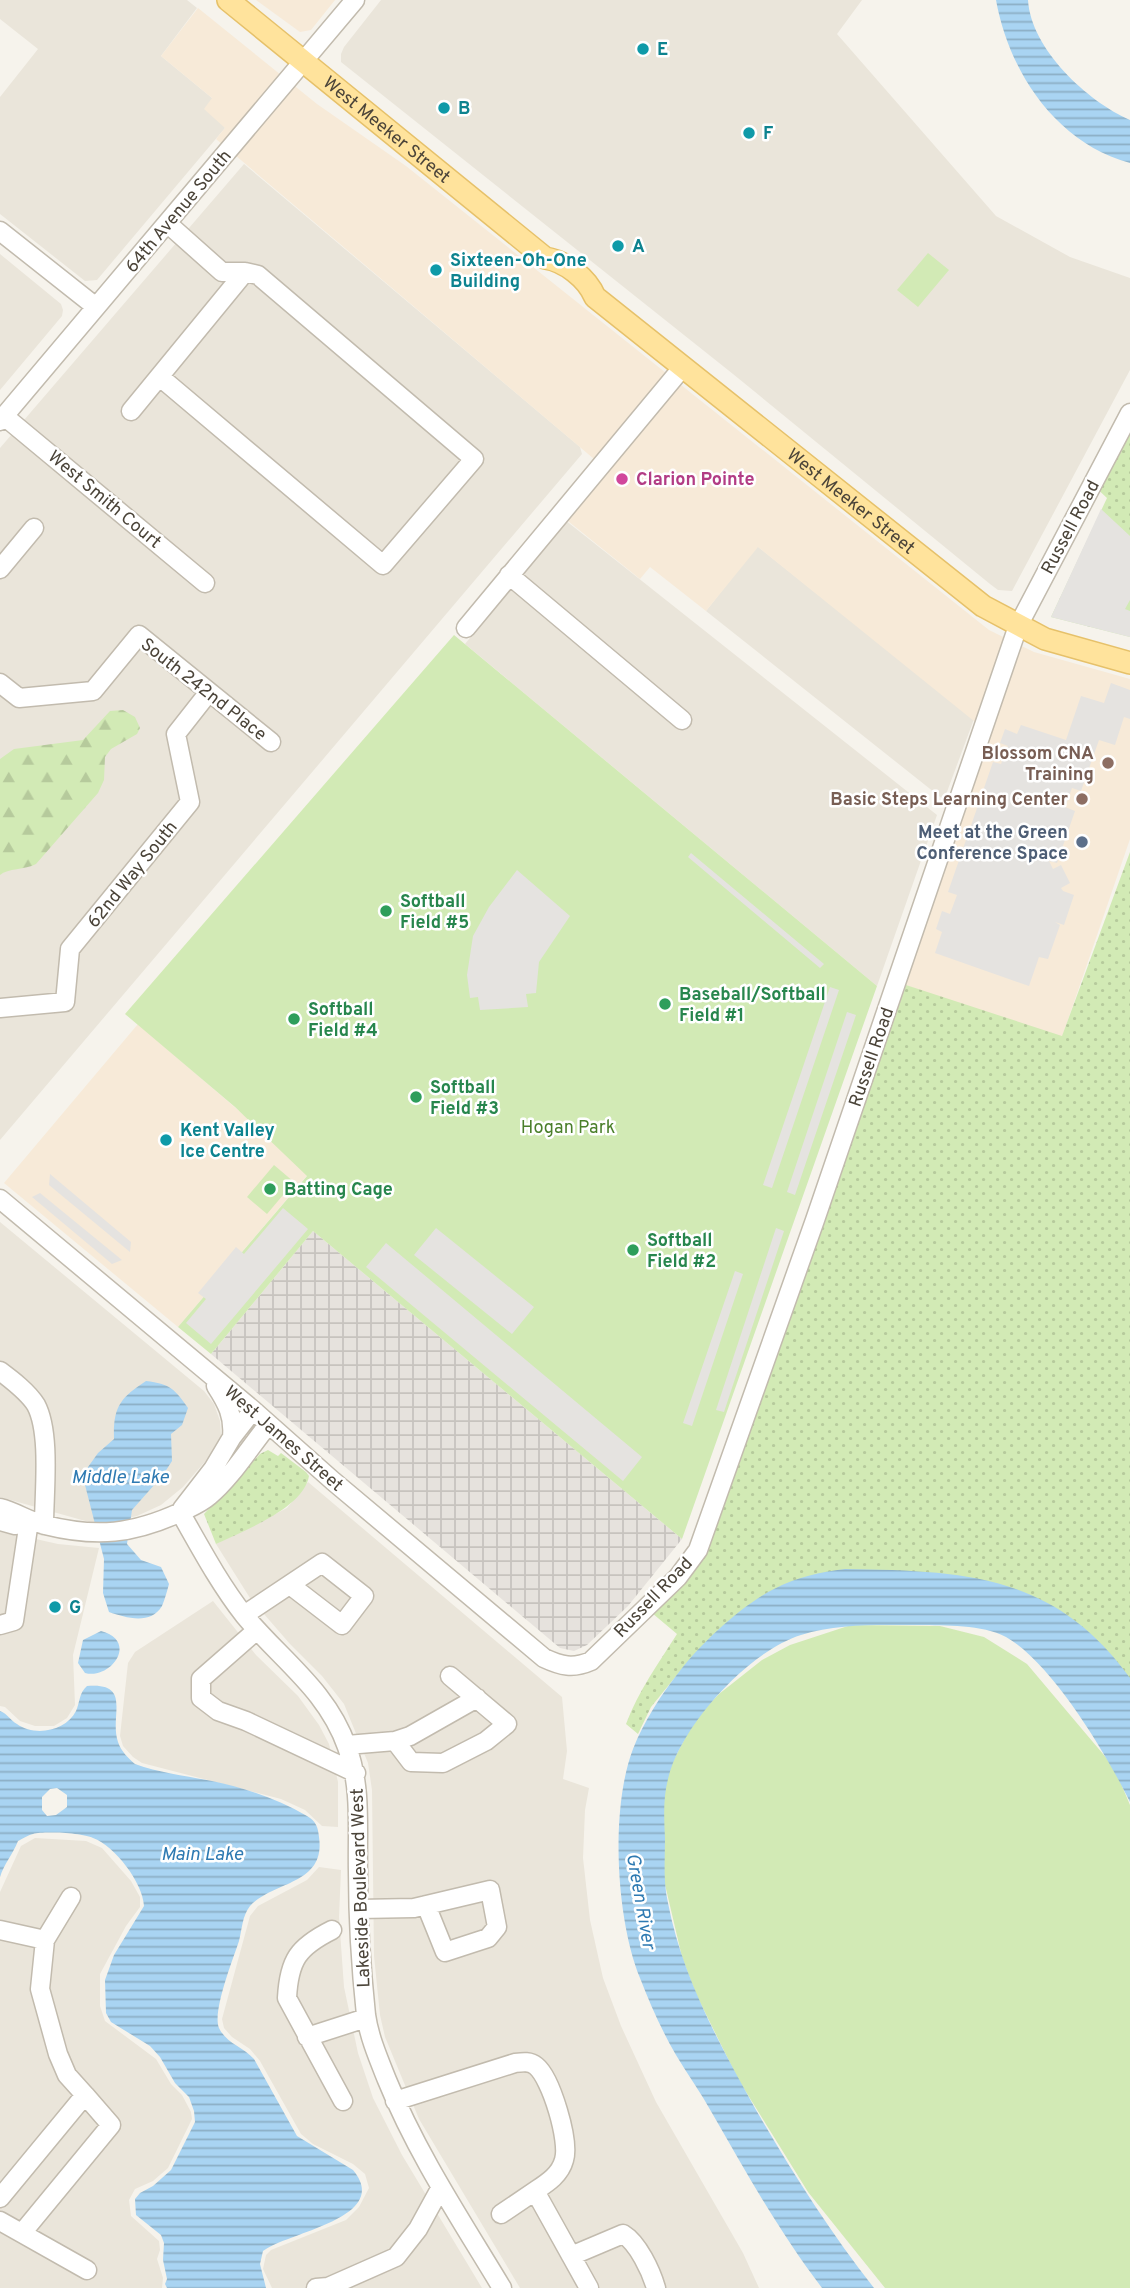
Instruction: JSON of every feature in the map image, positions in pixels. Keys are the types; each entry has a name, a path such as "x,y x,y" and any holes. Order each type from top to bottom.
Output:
{"main road":[{"name":"West Meeker Street","path":"228,0 545,258 558,260 590,285 594,297 974,599 1045,639 1130,663"}],"street":[{"name":"64th Avenue South","path":"2,419 355,0"},
{"path":"160,377 383,565 474,459 258,275 222,272 167,223"},
{"path":"0,231 96,307"},
{"path":"131,411 245,272"},
{"path":"466,628 682,368"},
{"name":"Russell Road","path":"573,1666 591,1661 678,1577 698,1550 815,1220 1018,626 1130,413"},
{"name":"West Smith Court","path":"2,419 205,583"},
{"path":"0,569 34,528"},
{"path":"509,575 682,719"},
{"name":"South 242nd Place","path":"0,683 19,698 93,691 139,635 271,742"},
{"name":"62nd Way South","path":"0,1008 65,1002 70,949 191,802 176,734 209,692"},
{"name":"West James Street","path":"0,1199 544,1658 567,1667 573,1666"},
{"path":"0,1371 35,1403 45,1434 36,1523 7,1623"},
{"path":"206,1371 230,1411 232,1437"},
{"path":"180,1512 253,1410"},
{"path":"0,1521 15,1525 36,1523 94,1534 114,1533 159,1522 210,1495 268,1425"},
{"path":"0,1508 17,1512 36,1523"},
{"name":"Lakeside Boulevard West","path":"180,1512 224,1588 244,1615 334,1714 356,1773 359,1909 366,2018 395,2101 417,2146 502,2288"},
{"path":"244,1615 323,1563 364,1596 342,1625 290,1585"},
{"path":"257,1630 201,1679 201,1698 218,1711 246,1721 356,1773"},
{"path":"395,1741 411,1762 443,1763 486,1741 507,1724 450,1676"},
{"path":"346,1745 395,1741 410,1736 477,1698"},
{"path":"359,1909 414,1908 426,1905 490,1890 497,1927 488,1938 445,1952 426,1905"},
{"path":"22,2233 111,2125 67,2075 58,2054 40,1989 45,1940 71,1897"},
{"path":"0,1930 45,1940"},
{"path":"332,1930 313,1939 300,1950 292,1964 287,1998 343,2101"},
{"path":"307,2037 366,2018"},
{"path":"395,2101 515,2063 530,2063 539,2069 560,2118 566,2149 565,2158 556,2176 502,2214"},
{"path":"0,2198 85,2095"},
{"path":"324,2288 396,2257 418,2229 441,2188"},
{"path":"535,2192 589,2288"},
{"path":"0,2221 87,2270"},
{"path":"571,2256 623,2234 640,2255 656,2288"}],"shaded area":[{"path":"0,0 187,0 197,8 161,56 212,98 225,128 97,280 85,281 0,214 0,97 38,49 0,19"},
{"path":"256,0 335,0 311,30 300,32"},
{"path":"381,0 862,0 837,34 996,216 1070,257 1130,278 1130,370 1012,591 998,590 990,584 733,374 341,62 344,47"},
{"path":"198,8 317,104 406,166 989,630 1034,652 1130,679 1130,839 1060,1043 906,985 990,734 758,547 706,611 650,567 640,579 553,509 594,459 216,139 225,128 204,109 212,98 161,56"},
{"path":"244,164 580,447 582,454 0,1140 0,448"},
{"path":"0,254 61,304 63,310 62,316 0,390"},
{"path":"1101,509 1130,536 1130,600 1125,609 1130,611 1130,637 1051,617"},
{"path":"565,520 937,815 877,986 465,644"},
{"path":"757,546 974,719 944,800 706,611"},
{"path":"1111,683 1130,690 1130,719 1124,717 1115,745 1099,740 1081,791 1072,788 1065,807 1075,811 1057,863 1049,861 1053,869 1061,865 1070,883 1061,888 1074,895 1064,925 1055,922 1060,925 1048,959 1039,957 1029,986 935,953 942,932 936,929 942,911 950,914 957,895 948,892 993,762 1001,764 1008,746 1000,743 1005,729 1017,734 1021,725 1066,740 1081,696 1104,703"},
{"path":"691,853 824,964 820,968 688,857"},
{"path":"517,870 570,916 539,962 536,993 526,994 528,1007 480,1010 478,997 470,998 467,975 473,936 489,907"},
{"path":"830,987 839,990 772,1188 763,1185"},
{"path":"847,1012 856,1015 795,1195 787,1192"},
{"path":"138,1024 310,1172 178,1327 4,1183"},
{"path":"50,1174 131,1242 130,1252 49,1185"},
{"path":"40,1193 122,1260 112,1264 32,1197"},
{"path":"283,1208 308,1229 211,1344 186,1323 206,1299 198,1293 236,1247 244,1254"},
{"path":"0,1222 204,1391 214,1404 220,1421 221,1436 215,1450 183,1487 161,1505 137,1516 114,1521 89,1522 0,1497"},
{"path":"436,1228 534,1307 512,1334 414,1255"},
{"path":"776,1228 784,1231 724,1412 716,1410"},
{"path":"313,1231 682,1539 628,1606 587,1645 574,1651 560,1648 211,1354"},
{"path":"386,1243 642,1457 623,1481 366,1267"},
{"path":"735,1271 743,1274 692,1426 683,1423"},
{"path":"308,1482 562,1697 567,1751 563,1779 589,1788 585,1810 583,1858 590,1920 603,1978 621,2026 656,2102 743,2253 759,2288 520,2288 419,2119 385,2037 380,2015 374,1956 372,1790 368,1763 344,1704 322,1676 250,1598 216,1544 287,1508"},
{"path":"0,1531 58,1544 99,1548 73,1655 75,1705 67,1718 54,1726 35,1726 20,1721 5,1707 0,1706"},
{"path":"213,1601 256,1655 298,1696 319,1725 329,1744 338,1782 338,1827 322,1826 305,1810 281,1799 142,1763 123,1746 120,1736 128,1663 135,1652"},
{"path":"35,1838 86,1841 102,1848 131,1881 140,1897 140,1907 126,1926 100,1974 100,2006 105,2021 156,2059 191,2112 192,2119 168,2168 153,2181 135,2189 129,2200 131,2216 159,2241 157,2259 163,2278 162,2288 0,2288 0,1892 21,1846"},
{"path":"319,1867 341,1870 339,1917 344,1987 358,2053 373,2098 402,2155 482,2288 272,2288 263,2269 266,2255 271,2250 346,2220 359,2207 369,2188 365,2174 353,2164 313,2144 301,2134 260,2061 250,2049 232,2037 224,2028 222,2019 250,1916 258,1906 307,1880"}],"green space":[{"path":"928,253 949,270 918,307 897,290"},
{"path":"1130,413 1130,637 1051,617 1107,498 1093,485"},
{"name":"Hogan Park","path":"454,635 877,986 682,1539 313,1231 211,1354 178,1327 307,1176 235,1107 125,1014"},
{"path":"123,710 135,717 140,728 137,734 111,749 105,757 104,780 98,793 36,864 0,875 0,759 14,749 83,740 110,711"},
{"path":"1130,852 1130,1684 985,1583 685,1665 651,1707 638,1734 626,1724 643,1688 677,1634 652,1613 700,1559 712,1538 906,985 1062,1036"},
{"name":"Batting Cage","path":"274,1165 294,1182 267,1214 247,1197"},
{"path":"268,1450 278,1456 281,1453 306,1472 309,1476 305,1488 271,1517 216,1544 204,1514 260,1454"},
{"path":"851,1625 940,1626 984,1637 1027,1664 1114,1767 1130,1805 1130,2288 885,2288 808,2192 738,2079 696,1994 682,1957 663,1876 663,1794 669,1769 695,1719 719,1694 762,1660 790,1645"}],"water":[{"path":"996,0 1028,0 1031,18 1039,37 1064,71 1096,100 1130,120 1130,163 1104,153 1080,139 1059,122 1040,101 1012,53"},
{"name":"Middle Lake","path":"146,1381 171,1388 188,1408 182,1425 171,1434 172,1461 132,1510 127,1544 141,1560 161,1567 169,1584 162,1606 157,1612 145,1618 138,1618 109,1612 103,1593 104,1559 85,1485 88,1467 98,1453 114,1439 115,1419 120,1404"},
{"name":"Green River","path":"845,1569 929,1572 967,1577 1003,1585 1038,1598 1070,1617 1101,1643 1130,1678 1130,1802 1093,1736 1042,1667 1006,1637 963,1626 844,1627 815,1631 781,1644 760,1657 720,1693 702,1714 675,1758 665,1801 665,1887 674,1930 693,1984 729,2061 756,2110 827,2223 874,2288 822,2288 764,2203 676,2055 652,2007 632,1954 621,1895 619,1864 621,1802 633,1749 653,1709 679,1672 698,1649 749,1604 800,1578"},
{"path":"101,1631 112,1636 118,1643 117,1658 104,1671 85,1673 78,1663 83,1640"},
{"name":"Main Lake","path":"87,1686 101,1686 110,1689 115,1695 118,1742 135,1764 261,1795 307,1816 317,1827 319,1853 314,1865 296,1880 260,1898 247,1910 218,2010 219,2028 254,2059 297,2136 353,2170 362,2186 359,2200 348,2212 263,2251 260,2264 266,2288 167,2288 161,2235 136,2215 135,2199 171,2170 195,2122 189,2097 175,2083 160,2057 150,2046 111,2022 106,2013 105,1980 114,1955 144,1906 133,1876 119,1857 93,1838 46,1833 31,1835 18,1841 0,1877 0,1711 24,1728 50,1730 71,1718","holes":["57,1788 67,1795 67,1807 56,1815 47,1816 42,1810 42,1797 50,1789"]}],"place":[{"name":"E","path":"643,49"},
{"name":"B","path":"444,108"},
{"name":"F","path":"749,133"},
{"name":"A","path":"618,246"},
{"name":"Sixteen-Oh-One Building","path":"436,270"},
{"name":"Clarion Pointe","path":"622,479"},
{"name":"Blossom CNA Training","path":"1108,763"},
{"name":"Basic Steps Learning Center","path":"1082,799"},
{"name":"Meet at the Green Conference Space","path":"1082,842"},
{"name":"Softball Field #5","path":"386,911"},
{"name":"Baseball/Softball Field #1","path":"665,1004"},
{"name":"Softball Field #4","path":"294,1019"},
{"name":"Softball Field #3","path":"416,1097"},
{"name":"Kent Valley Ice Centre","path":"166,1140"},
{"name":"Batting Cage","path":"270,1189"},
{"name":"Softball Field #2","path":"633,1250"},
{"name":"G","path":"55,1607"}]}
